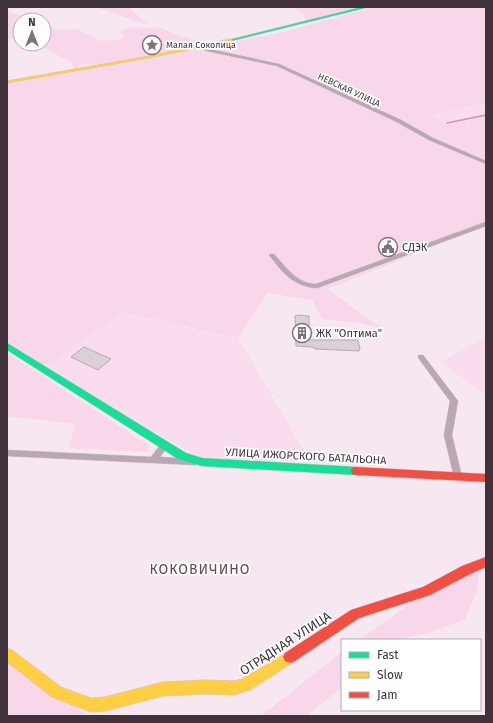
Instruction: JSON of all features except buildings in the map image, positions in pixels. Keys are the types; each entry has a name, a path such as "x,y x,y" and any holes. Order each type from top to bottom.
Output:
{"street":[{"path":"7,82 87,69 200,47 368,7"},
{"name":"НЕВСКАЯ УЛИЦА","path":"200,47 278,65 399,121 431,139 486,163"},
{"path":"272,255 298,283 311,287 486,224"},
{"path":"7,346 164,446 182,456 202,462"},
{"path":"421,357 454,401 448,435 458,477"},
{"path":"153,460 164,446"},
{"name":"УЛИЦА ИЖОРСКОГО БАТАЛЬОНА","path":"7,453 486,478"},
{"name":"ОТРАДНАЯ УЛИЦА","path":"7,654 58,692 91,706 105,704 163,689 204,687 234,688 244,685 273,668 355,614 426,591 466,570 486,562"}],"shaded area":[{"path":"96,7 129,7 148,25"},
{"path":"292,7 358,7 295,25 305,21 305,15"},
{"path":"375,7 486,7 486,103 430,115 446,125 486,116 486,226 327,289 380,327 374,327 363,323 322,319 312,300 267,293 238,338 123,312 56,360 43,366 7,342 7,83 127,63 272,35"},
{"path":"7,11 12,13 12,39 7,39"},
{"path":"52,27 59,30 77,29 101,41 123,38 121,30 128,28 161,28 202,42 206,45 99,65 85,64 74,69 72,63 52,52"},
{"path":"486,103 486,116 446,125 430,115"},
{"path":"123,312 238,338 311,463 197,457 182,447 102,404 43,366 56,360"},
{"path":"486,337 486,394 440,362"},
{"path":"7,353 150,446 147,452 69,448 75,424 7,416"},
{"path":"479,569 477,591 465,619 432,632 401,639 360,639 413,602"},
{"path":"341,653 341,688 307,716 261,716"},
{"path":"7,662 83,712 87,716 7,716"}],"waterway":[{"path":"447,123 486,115"}],"traffic: fast":[{"path":"231,40 367,7"},
{"path":"7,346 182,456 202,462 356,471"}],"traffic: slow":[{"path":"7,82 149,57 231,40"},
{"path":"7,654 57,692 91,705 105,704 163,689 204,687 234,688 245,685 290,657"}],"traffic: jam":[{"path":"356,471 486,478"},
{"path":"290,657 355,614 426,591 466,570 486,562"}],"place":[{"name":"Малая Соколица","path":"152,45"},
{"name":"СДЭК","path":"388,247"},
{"name":"ЖК \"Оптима\"","path":"302,333"}],"district":[{"name":"КОКОВИЧИНО","path":"200,569"}]}
